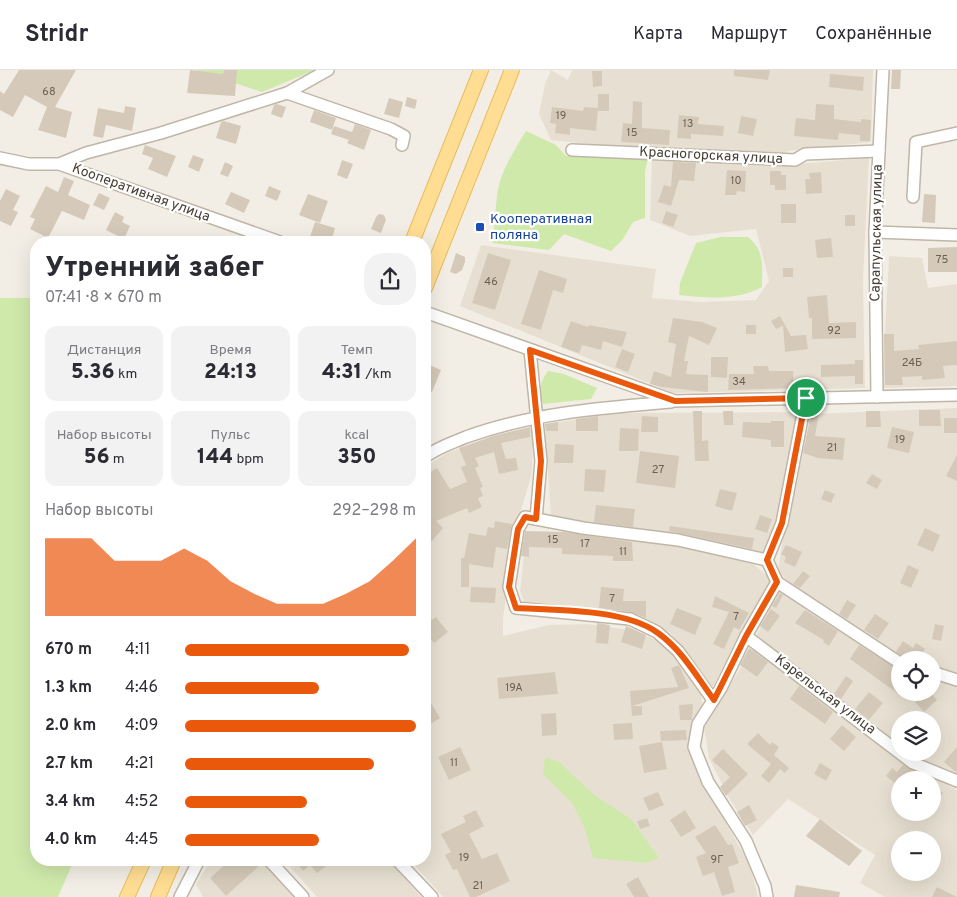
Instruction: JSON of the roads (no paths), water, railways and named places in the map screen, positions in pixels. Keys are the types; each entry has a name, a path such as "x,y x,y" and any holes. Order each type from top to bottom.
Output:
{"main road":[{"path":"414,236 481,70"},
{"path":"431,273 512,70"},
{"path":"128,897 141,866"},
{"path":"158,897 171,866"}],"street":[{"path":"59,164 86,153 161,133 287,93 328,70"},
{"name":"Сарапульская улица","path":"877,397 874,232 883,70"},
{"path":"287,93 310,99 391,129 404,136 402,145"},
{"path":"914,197 916,142 957,133"},
{"name":"Красногорская улица","path":"572,150 795,160 805,154 879,151"},
{"name":"Кооперативная улица","path":"0,158 29,164 59,164 263,236"},
{"path":"874,232 957,236"},
{"path":"431,314 675,401"},
{"path":"530,350 541,465 536,519"},
{"path":"431,452 435,449 500,425 577,410 675,401 957,395"},
{"path":"806,398 782,523 767,560 777,582 891,657"},
{"path":"714,700 678,651 657,632 630,618 516,608 509,587 518,529 525,517 583,528 678,540 767,560"},
{"path":"767,897 765,886 746,841 708,782 694,747 698,724 714,700 746,636 777,582"},
{"name":"Карельская улица","path":"746,636 913,763 957,781"},
{"path":"941,675 957,680"},
{"path":"180,897 196,866"},
{"path":"275,866 303,897"},
{"path":"403,866 432,897"}],"place":[{"name":"Кооперативная поляна","path":"480,227"}]}
